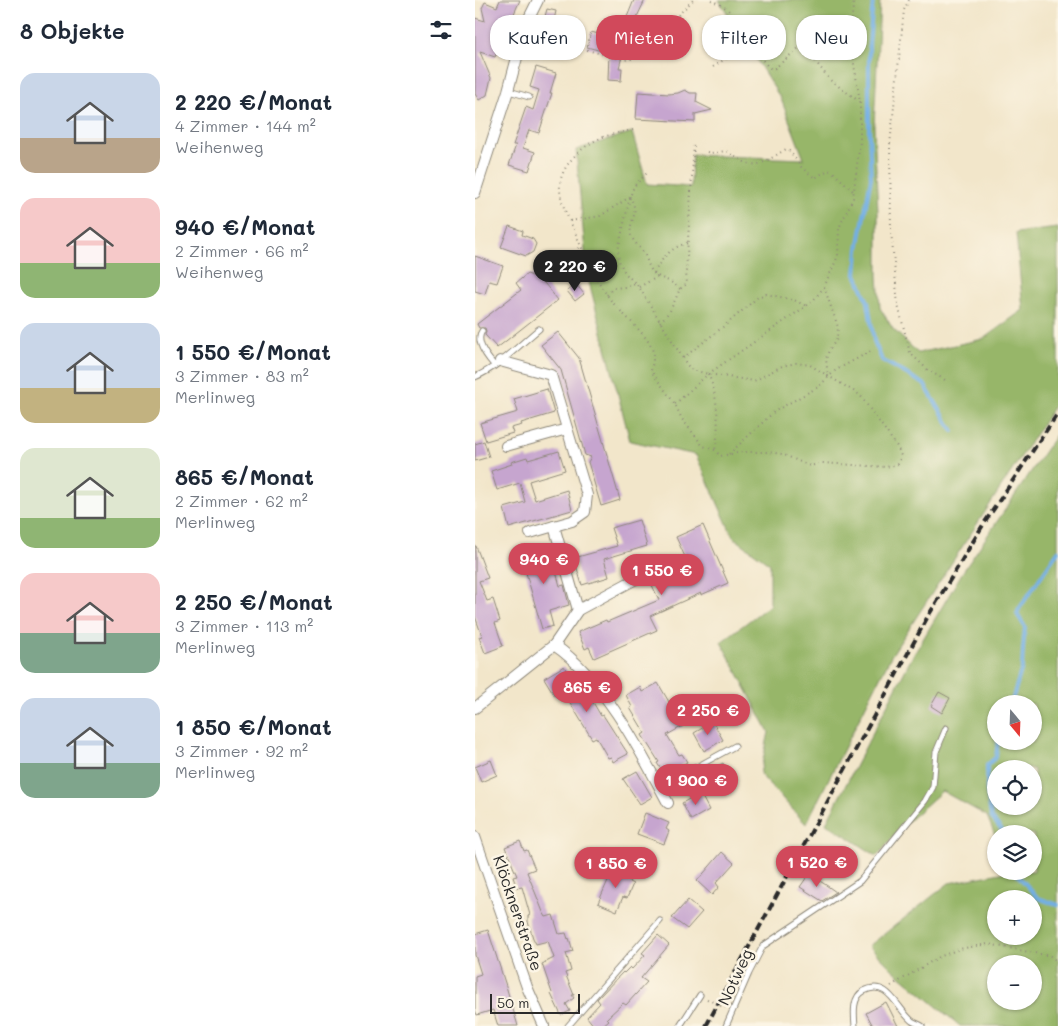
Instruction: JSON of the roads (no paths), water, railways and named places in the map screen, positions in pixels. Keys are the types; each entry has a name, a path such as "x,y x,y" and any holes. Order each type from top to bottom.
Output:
{"street":[{"path":"475,193 508,90 525,24 539,0"},
{"path":"497,363 551,375 587,495 585,512 572,521 530,533"},
{"path":"506,446 567,429"},
{"path":"554,526 578,610"},
{"path":"475,708 554,645 578,610 647,574"},
{"path":"554,645 565,652 587,673 626,728 669,803"},
{"name":"Klöcknerstraße","path":"475,838 527,986 544,1026"}],"lane":[{"path":"508,90 529,98"},
{"path":"475,377 483,374 539,329"},
{"path":"482,331 477,339 479,345 497,363"},
{"name":"Notweg","path":"726,1026 763,946 860,881 906,826 933,787 936,752 947,728"},
{"path":"660,787 735,746"},
{"path":"568,1026 660,921"},
{"path":"855,1026 855,1001 861,993 874,987 884,990 912,1020 923,1026"},
{"path":"680,1026 700,995"}],"waterway":[{"path":"873,0 869,45 871,178 858,249 856,274 868,302 874,341 882,360 924,384 953,431"},
{"path":"1014,695 1022,667 1025,627 1017,614 1058,551"},
{"path":"997,750 996,757 987,765 987,790 991,817 998,825"},
{"path":"1022,880 1038,898 1058,905"}],"railway":[{"path":"706,1026 927,618 983,525 1058,413"}]}
